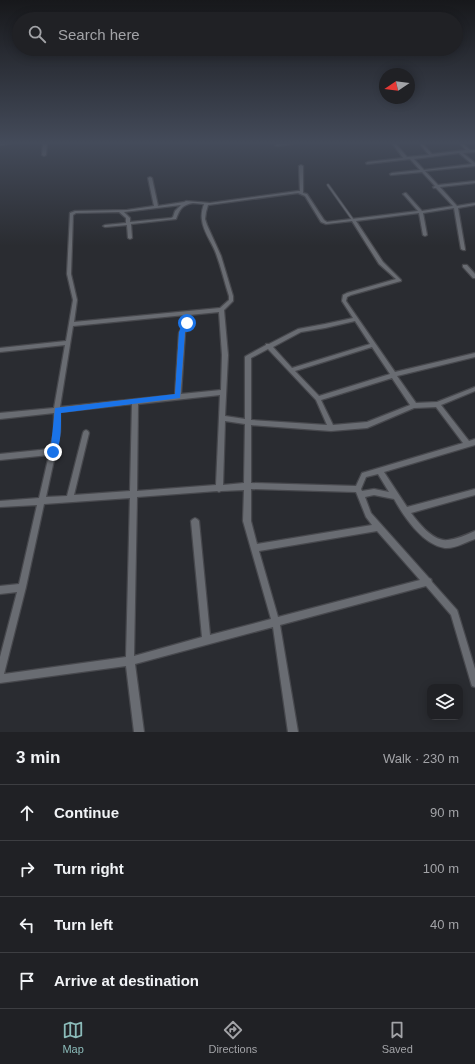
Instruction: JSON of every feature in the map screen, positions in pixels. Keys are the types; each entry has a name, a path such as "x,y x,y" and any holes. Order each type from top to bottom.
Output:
{"street":[{"path":"301,177 302,192"},
{"path":"427,177 456,208 463,249"},
{"path":"150,178 156,206"},
{"path":"469,182 475,188"},
{"path":"436,187 475,182"},
{"path":"0,674 22,587 57,432 57,410 75,300 68,274 71,214 75,212 120,211 186,202 206,204 302,192 306,195 323,222 384,217 456,208 475,204"},
{"path":"405,194 421,212 425,235"},
{"path":"105,226 173,218 186,202"},
{"path":"71,324 221,310 231,300 231,296 219,254 204,224 202,215 206,204"},
{"path":"120,211 128,218 130,238"},
{"path":"353,220 381,263 399,280 345,296 344,301 414,406"},
{"path":"465,266 475,277"},
{"path":"219,489 225,355 221,310"},
{"path":"178,396 182,332 187,323 187,313"},
{"path":"293,732 276,623 247,521 248,357 268,345 300,330 355,319"},
{"path":"0,350 68,343"},
{"path":"268,345 318,398 331,428"},
{"path":"292,370 374,345"},
{"path":"318,398 393,375 475,355"},
{"path":"222,418 248,422 331,428 367,425 414,406 437,404 475,389"},
{"path":"0,416 223,392"},
{"path":"135,402 130,661 139,732"},
{"path":"437,404 471,443 364,475 360,492 368,515 454,613 475,683"},
{"path":"70,499 86,433"},
{"path":"0,457 53,452"},
{"path":"379,470 418,527 439,542 449,544 475,535"},
{"path":"0,504 42,500 134,496 247,486 374,492 397,497"},
{"path":"406,511 475,492"},
{"path":"195,521 206,639"},
{"path":"255,548 378,526"},
{"path":"0,678 130,661 206,639 276,623 428,582"},
{"path":"0,590 22,587"}],"lane":[{"path":"328,185 353,220"}],"route":[{"path":"53,452 57,432 57,410 178,396 182,332 187,323"}]}
